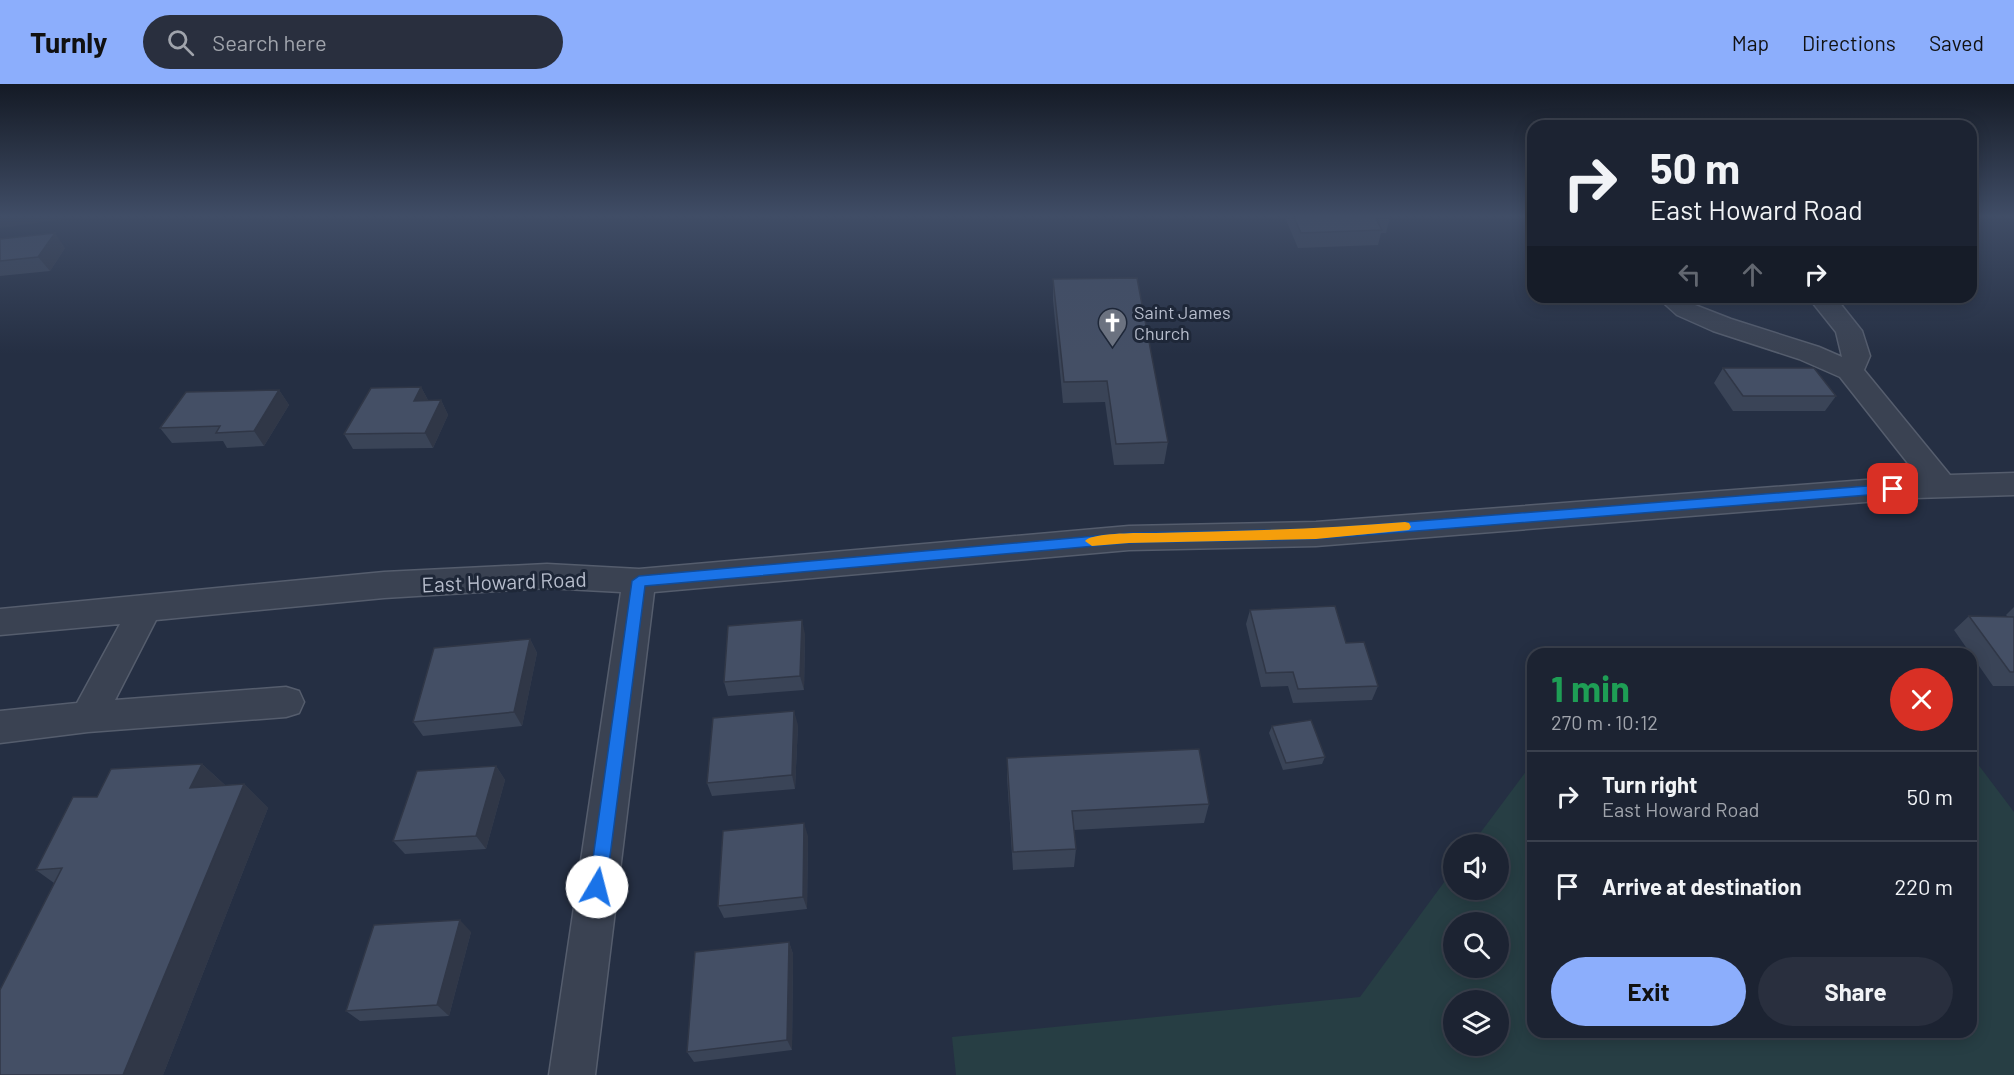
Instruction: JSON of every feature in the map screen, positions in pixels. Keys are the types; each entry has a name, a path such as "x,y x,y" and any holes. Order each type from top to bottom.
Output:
{"street":[{"path":"1677,303 1686,310 1722,326 1809,353 1850,371 1942,486"},
{"path":"1826,303 1849,331 1856,356 1850,371"},
{"name":"East Howard Road","path":"0,622 384,585 536,576 639,581 1129,538 1316,534 1942,486 2014,483"},
{"path":"572,1075 639,581"},
{"path":"88,717 145,608"},
{"path":"0,727 88,717 286,702"}],"green space":[{"path":"1977,763 2014,812 2014,1075 956,1075 952,1037 1360,997 1443,884 1443,900 1509,900 1509,834 1479,834 1527,770 1527,1038 1977,1038"}],"building":[{"path":"1137,278 1168,442 1116,444 1107,381 1064,382 1053,279"},
{"path":"1723,368 1814,368 1836,396 1743,396"},
{"path":"421,387 414,401 441,400 425,433 344,434 371,388"},
{"path":"279,390 254,431 216,433 220,426 160,428 186,392"},
{"path":"1335,606 1346,643 1364,642 1378,686 1298,689 1293,672 1266,673 1250,610"},
{"path":"1969,616 2014,617 2014,672 2010,672"},
{"path":"802,620 800,676 724,682 728,626"},
{"path":"530,639 514,712 413,722 434,648"},
{"path":"794,711 792,775 707,783 713,718"},
{"path":"1311,720 1325,757 1286,763 1272,726"},
{"path":"1199,749 1209,804 1072,811 1076,849 1013,852 1007,758"},
{"path":"202,764 190,788 244,784 123,1075 0,1075 0,990 62,868 36,870 73,797 97,797 111,769"},
{"path":"496,766 476,836 393,841 417,771"},
{"path":"804,823 803,897 718,906 723,831"},
{"path":"460,920 437,1005 346,1011 374,925"},
{"path":"789,942 787,1040 687,1052 695,952"}],"slow traffic":[{"path":"1092,541 1129,538 1316,534 1405,527"}],"place":[{"name":"Saint James Church","path":"1113,348"}],"route":[{"path":"597,887 639,581 1129,538 1316,534 1893,489"}]}
